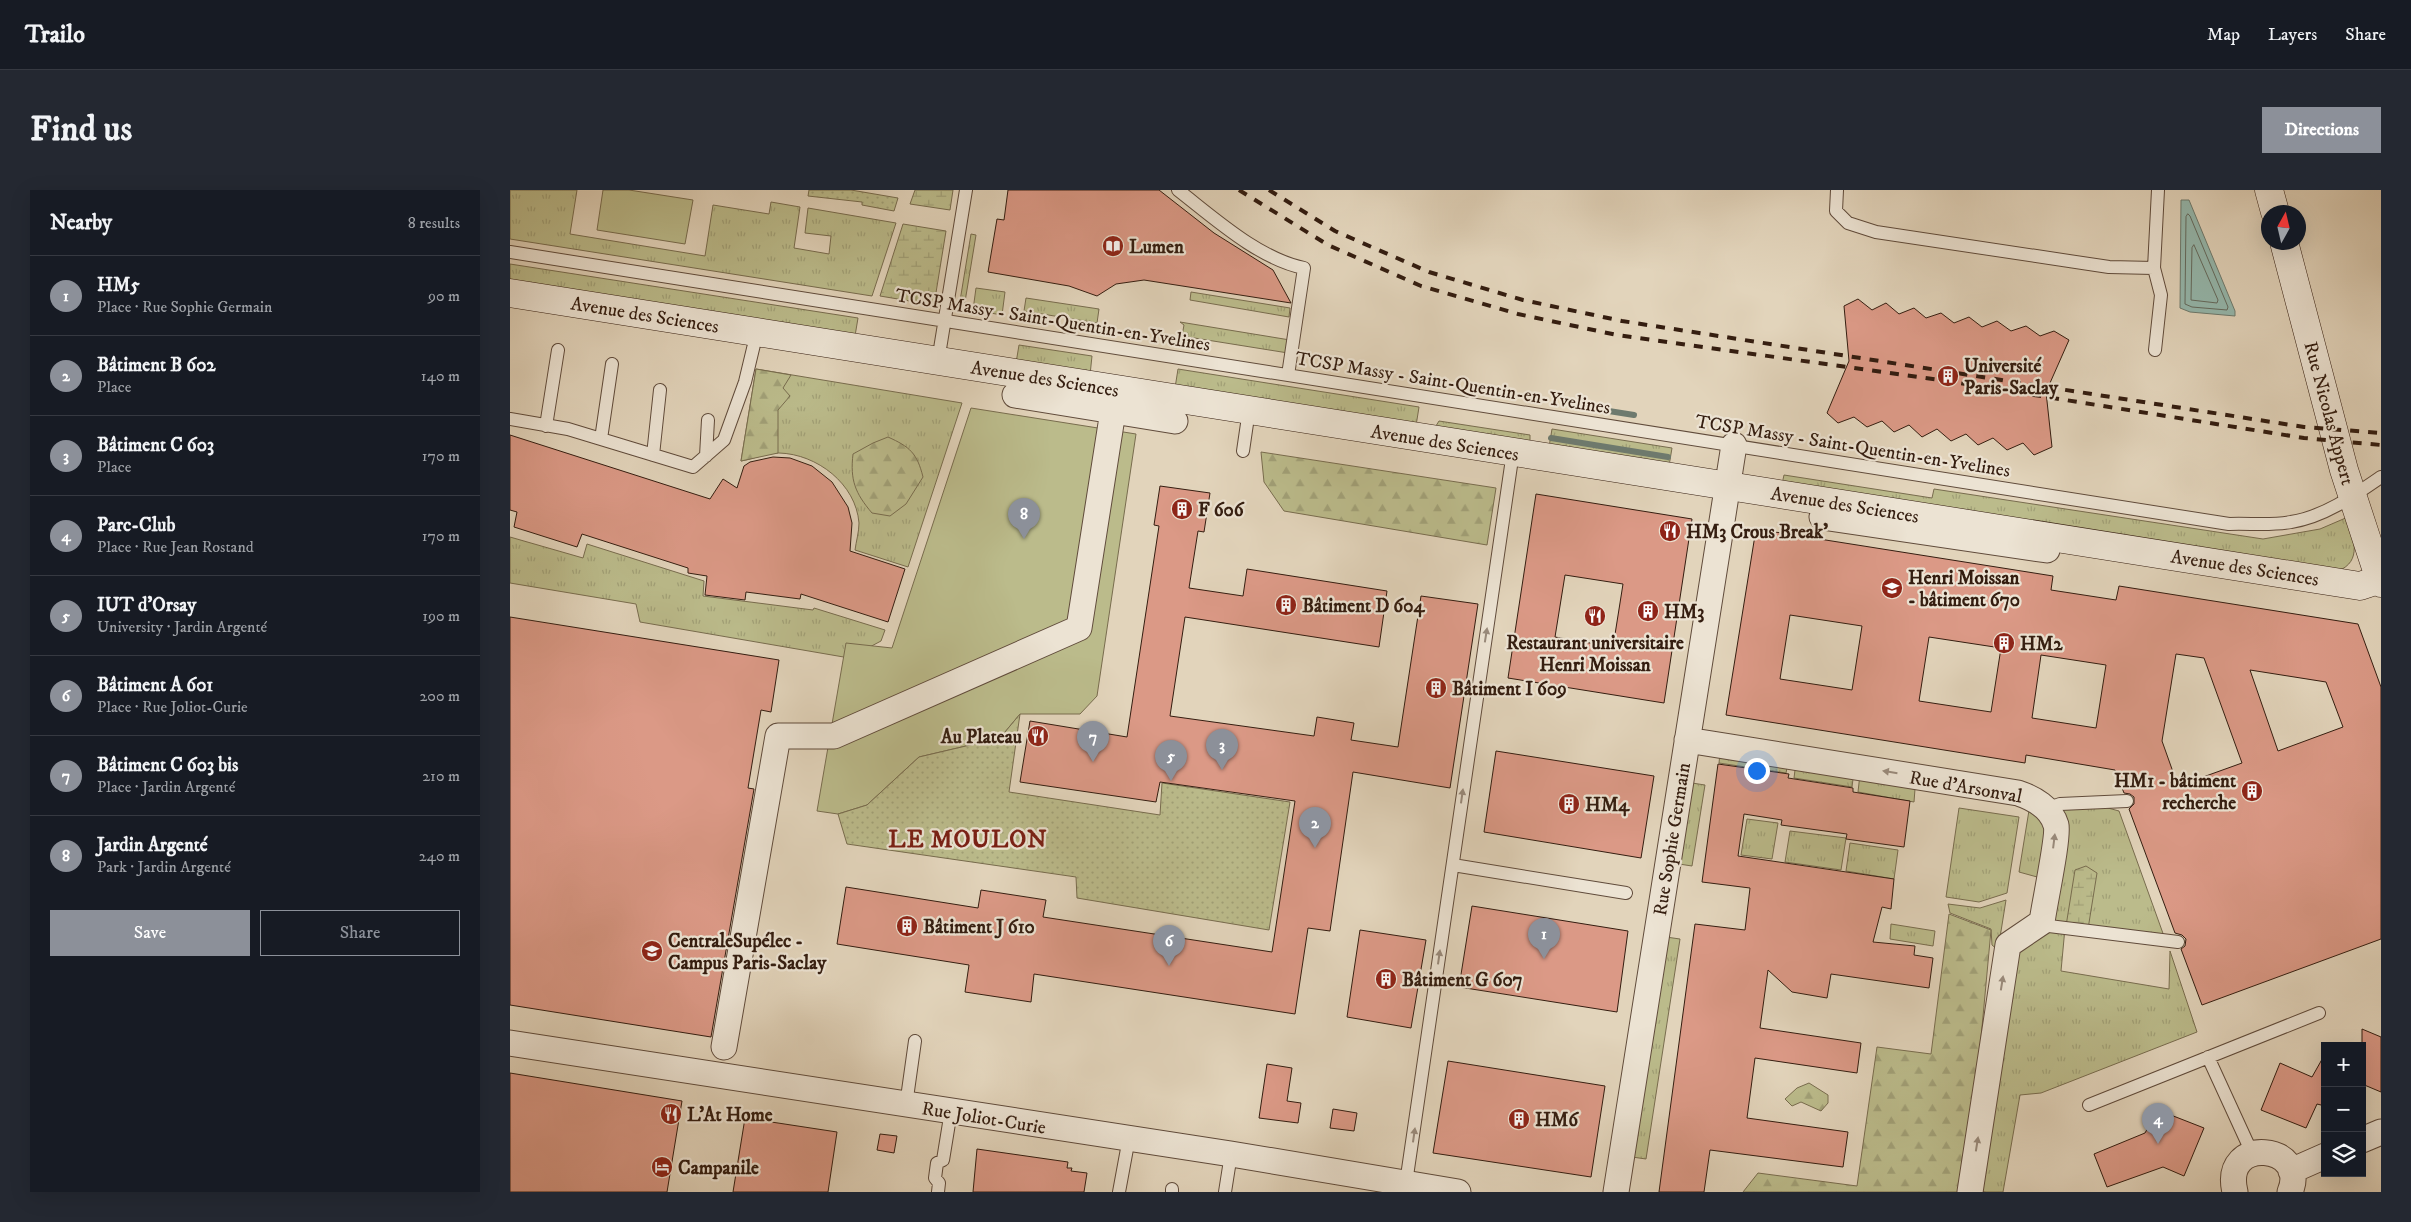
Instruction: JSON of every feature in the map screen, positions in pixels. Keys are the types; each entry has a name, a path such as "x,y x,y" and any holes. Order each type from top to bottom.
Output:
{"street":[{"path":"2269,190 2274,205"},
{"name":"Rue Nicolas Appert","path":"2286,250 2352,497 2381,581"},
{"name":"Avenue des Sciences","path":"510,293 2360,586 2381,581"},
{"path":"1015,395 1122,409 1175,422"},
{"path":"724,1047 778,736 834,736 1079,628 1122,409"},
{"name":"Rue Sophie Germain","path":"1616,1192 1726,486 1734,445"},
{"path":"1822,517 2123,561"},
{"name":"Rue d'Arsonval","path":"1687,740 2018,793 2031,798 2046,809 2056,825 2041,925"},
{"path":"1970,1192 2008,945 2041,925"},
{"name":"Rue Joliot-Curie","path":"510,1043 1231,1154 1458,1192"},
{"path":"2366,1138 2381,1132"},
{"path":"2235,1192 2233,1184 2238,1165 2252,1154 2271,1152 2279,1156 2291,1181 2321,1159"}],"lane":[{"path":"938,361 966,190"},
{"path":"1178,190 1261,250 1287,264 1304,268 1288,375"},
{"path":"1837,190 1836,211 1848,223 1876,232 2110,267 2154,268"},
{"path":"2155,350 2161,295 2154,268 2158,190"},
{"name":"TCSP Massy - Saint-Quentin-en-Yvelines","path":"510,252 2229,524 2292,522 2327,510 2352,497 2381,477"},
{"path":"510,419 601,439 693,467 724,440 746,382 756,332"},
{"path":"546,426 558,350"},
{"path":"601,439 612,364"},
{"path":"653,455 660,390"},
{"path":"1243,451 1249,410"},
{"path":"706,456 708,420"},
{"path":"1406,1184 1513,452"},
{"path":"2046,809 2060,804 2126,801"},
{"path":"1453,865 1626,893"},
{"path":"2041,925 2178,942"},
{"path":"2089,1105 2319,1013"},
{"path":"906,1105 915,1041"},
{"path":"2208,1057 2252,1154"},
{"path":"938,1192 939,1184 935,1178 938,1163 943,1160 951,1111"},
{"path":"1119,1192 1129,1138"},
{"path":"1225,1192 1231,1154"}],"green space":[{"path":"510,190 577,190 570,234 705,256 713,205 769,214 771,202 800,207 794,248 829,254 831,236 805,233 808,208 896,223 872,296 510,239"},
{"path":"603,190 629,190 693,200 685,244 597,230"},
{"path":"809,190 851,190 898,198 894,211 862,205 862,202 808,196"},
{"path":"915,190 953,190 950,210 910,204"},
{"path":"903,224 946,231 934,305 880,296"},
{"path":"971,234 976,235 964,308 959,307"},
{"path":"510,264 858,318 855,336 510,283"},
{"path":"976,288 1005,292 1002,315 973,310"},
{"path":"1191,292 1290,308 1289,317 1190,300"},
{"path":"1026,298 1099,309 1097,323 1024,311"},
{"path":"1180,322 1290,340 1288,353 1182,336 1184,325"},
{"path":"1019,345 1092,356 1090,375 1016,363"},
{"path":"756,369 962,403 908,567 855,550 859,523 851,496 832,474 820,465 807,459 779,453 741,461"},
{"path":"756,369 791,375 783,388 790,396 778,410 778,453 741,461"},
{"path":"1178,369 1419,407 1416,426 1175,388"},
{"path":"971,408 1136,434 1097,696 1080,714 1020,714 1000,738 919,757 867,805 838,814 817,811 846,643 892,648"},
{"path":"1439,421 1530,435 1530,444 1434,429"},
{"path":"1552,429 1672,448 1669,466 1549,447"},
{"path":"888,437 912,452 923,477 906,504 890,516 872,513 861,499 855,486 852,471 853,454"},
{"path":"1261,452 1496,488 1487,545 1284,511 1264,482"},
{"path":"1784,475 1932,498 1934,489 2263,539 2320,529 2348,517 2354,548 2351,561 2346,567 2338,571 1782,484"},
{"path":"510,537 583,558 587,544 704,581 703,596 813,610 814,608 885,630 881,641 864,650 861,660 640,622 636,604 510,583"},
{"path":"1020,714 1009,792 1160,815 1162,783 1290,802 1269,930 1077,898 1076,877 847,844 838,814 867,805 919,757 1000,738"},
{"path":"1721,743 1790,753 1786,773 1719,763"},
{"path":"1797,754 1855,763 1852,787 1794,778"},
{"path":"1861,765 1915,789 1914,802 1858,792"},
{"path":"1692,783 1705,785 1692,866 1679,864"},
{"path":"2031,798 2060,804 2086,802 2119,811 2165,939 2042,922 2048,880 2019,872"},
{"path":"1959,808 2019,817 2007,893 1979,902 1946,897"},
{"path":"1747,819 1778,823 1772,859 1741,855"},
{"path":"1790,831 1846,838 1841,870 1785,862"},
{"path":"1850,843 1898,850 1894,879 1846,871"},
{"path":"2086,866 2097,873 2088,929 2066,926 2075,870"},
{"path":"2006,900 1998,950 1992,945 1991,929 1950,913 1948,904 1980,908"},
{"path":"1949,914 1991,930 1980,1049 1958,1192 1743,1192 1758,1173 1857,1186 1877,1047 1931,1054"},
{"path":"1891,924 1935,931 1933,946 1890,939"},
{"path":"2041,925 2065,928 2061,971 2169,989 2170,951 2197,1032 2041,1093 2020,1095 2003,1192 1986,1192 1970,1189 2008,945"},
{"path":"1666,937 1680,939 1646,1159 1632,1157"},
{"path":"1809,1083 1828,1095 1828,1103 1821,1111 1801,1102 1792,1106 1785,1099 1797,1088"}],"water":[{"path":"2181,200 2189,200 2235,311 2235,316 2190,312 2180,308"}],"building":[{"name":"Lumen","path":"1008,190 1159,190 1214,233 1273,270 1291,303 1144,280 1116,284 1097,296 1069,286 988,272 997,219 1004,220"},
{"name":"Université Paris-Saclay","path":"1858,299 1872,310 1886,303 1899,314 1914,308 1926,318 1941,313 1954,323 1969,317 1982,327 1997,321 2011,331 2026,326 2040,336 2054,331 2069,340 2046,392 2052,447 2034,455 2023,443 2007,450 1993,438 1978,445 1966,434 1951,441 1937,429 1922,437 1909,425 1894,432 1882,421 1867,427 1854,417 1838,423 1827,413 1849,361 1844,306"},
{"path":"510,435 710,499 723,479 737,488 744,466 750,462 773,457 790,458 812,466 832,482 848,507 852,523 850,551 905,569 888,622 801,594 800,599 746,592 745,600 705,595 707,576 688,573 688,568 582,534 577,547 514,527 517,512 510,510"},
{"path":"1160,486 1210,493 1204,532 1198,531 1189,588 1243,596 1247,569 1387,591 1379,647 1185,617 1170,716 1314,736 1317,717 1354,723 1351,740 1398,747 1421,596 1478,604 1450,788 1353,772 1330,931 1308,928 1295,1014 1034,974 1031,1002 965,992 969,965 837,944 846,887 978,908 981,890 1046,900 1043,917 1272,952 1295,801 1160,782 1156,802 1020,782 1030,721 1127,737 1159,526 1154,525"},
{"name":"HM3","path":"1536,494 1692,519 1664,703 1508,678","holes":["1565,575 1623,584 1613,647 1555,637"]},
{"path":"1756,529 2053,576 2051,590 2116,600 2119,586 2358,624 2381,687 2381,939 2202,1005 2181,949 2185,946 2186,939 2182,935 2175,933 2129,809 2134,804 2134,797 2124,793 2115,770 2026,755 2025,763 1726,715","holes":["1790,615 1862,626 1852,690 1780,679","1929,637 2001,648 1991,712 1919,701","2176,654 2204,658 2242,763 2178,786 2162,741","2041,655 2106,665 2096,728 2032,718","2250,670 2326,682 2343,727 2278,751"]},
{"name":"CentraleSupélec - Campus Paris-Saclay","path":"510,617 779,660 771,712 761,710 748,788 754,789 711,1037 510,1005"},
{"name":"HM4","path":"1496,751 1654,776 1641,858 1484,832"},
{"path":"1718,764 1789,774 1788,778 1853,788 1853,792 1910,801 1904,847 1846,839 1847,834 1781,825 1782,820 1744,814 1738,856 1894,879 1891,909 1882,907 1873,942 1915,946 1914,955 1933,958 1929,988 1831,974 1827,998 1792,992 1768,970 1760,1028 1861,1043 1857,1073 1755,1058 1747,1118 1848,1132 1843,1167 1710,1150 1704,1192 1659,1192 1695,924 1745,930 1750,888 1702,882"},
{"path":"1472,906 1628,931 1617,1012 1459,987"},
{"name":"Bâtiment G 607","path":"1360,930 1426,940 1411,1028 1347,1017"},
{"path":"2362,1029 2381,1037 2381,1092 2366,1086 2366,1042 2362,1042"},
{"name":"HM6","path":"1448,1061 1605,1086 1591,1177 1433,1153"},
{"path":"2321,1061 2321,1105 2317,1104 2306,1128 2261,1110 2280,1063 2312,1077"},
{"path":"1267,1064 1292,1068 1287,1101 1301,1103 1298,1123 1259,1118"},
{"path":"510,1073 682,1101 667,1192 510,1192"},
{"path":"1333,1109 1357,1113 1354,1131 1330,1128"},
{"path":"2158,1110 2204,1128 2184,1176 2163,1167 2107,1187 2094,1154 2145,1133"},
{"path":"745,1118 837,1132 828,1192 733,1192"},
{"path":"880,1134 897,1136 894,1153 877,1150"},
{"path":"977,1149 1068,1162 1067,1168 1072,1168 1071,1171 1087,1173 1084,1192 973,1192"}],"waterway":[{"path":"1571,405 1634,415"},
{"path":"1551,438 1668,457"}],"railway":[{"path":"1239,190 1328,245 1421,286 1518,314 1617,335 1940,380 2304,438 2381,445"},
{"path":"1269,190 1335,231 1429,272 1523,300 1622,321 2304,427 2381,433"}],"place":[{"name":"Lumen","path":"1113,246"},
{"name":"Université Paris-Saclay","path":"1948,376"},
{"name":"F 606","path":"1182,509"},
{"name":"HM3 Crous Break’","path":"1670,531"},
{"name":"Jardin Argenté","path":"1024,539"},
{"name":"Henri Moissan - bâtiment 670","path":"1892,588"},
{"name":"Bâtiment D 604","path":"1286,605"},
{"name":"HM3","path":"1648,611"},
{"name":"Restaurant universitaire Henri Moissan","path":"1595,616"},
{"name":"HM2","path":"2004,643"},
{"name":"Bâtiment I 609","path":"1436,688"},
{"name":"Au Plateau","path":"1038,736"},
{"name":"Bâtiment C 603 bis","path":"1093,762"},
{"name":"Bâtiment C 603","path":"1222,770"},
{"name":"IUT d'Orsay","path":"1171,781"},
{"name":"HM1 - bâtiment recherche","path":"2252,791"},
{"name":"HM4","path":"1569,804"},
{"name":"Bâtiment B 602","path":"1315,848"},
{"name":"Bâtiment J 610","path":"907,926"},
{"name":"CentraleSupélec - Campus Paris-Saclay","path":"652,951"},
{"name":"HM5","path":"1544,959"},
{"name":"Bâtiment A 601","path":"1169,966"},
{"name":"Bâtiment G 607","path":"1386,979"},
{"name":"L’At Home","path":"671,1114"},
{"name":"HM6","path":"1519,1119"},
{"name":"Parc-Club","path":"2158,1144"},
{"name":"Campanile","path":"662,1167"}],"district":[{"name":"LE MOULON","path":"968,839"}]}
